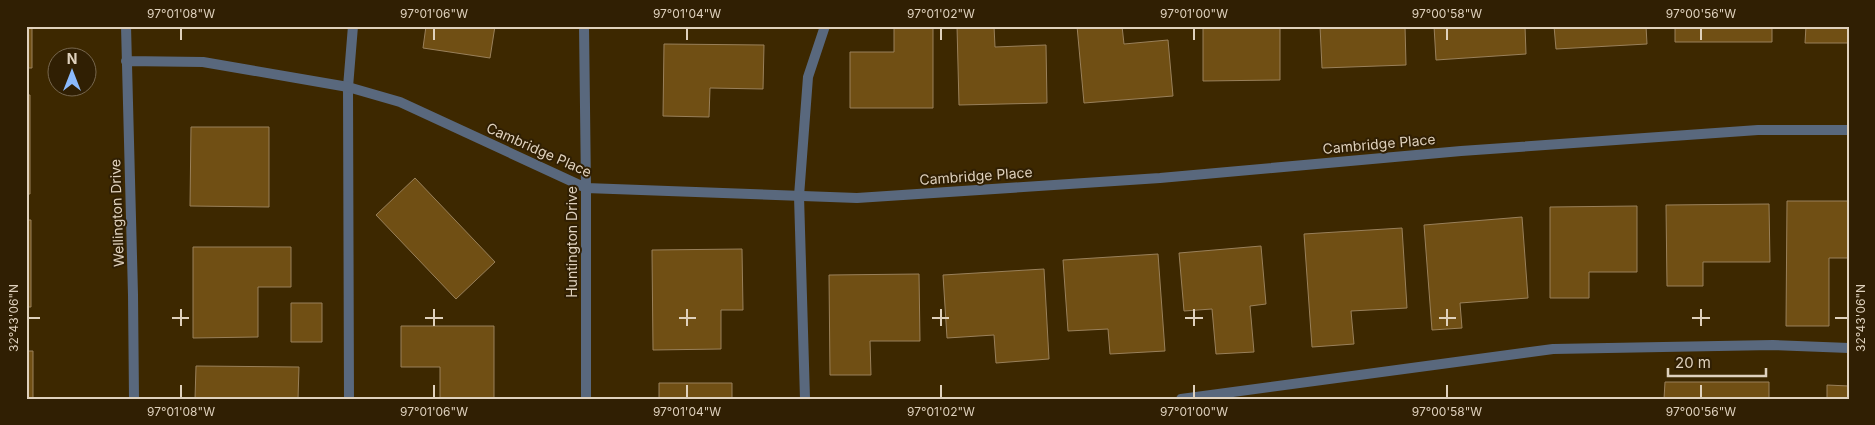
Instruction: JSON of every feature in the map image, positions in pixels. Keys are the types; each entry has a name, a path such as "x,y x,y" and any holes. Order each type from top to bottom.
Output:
{"street":[{"name":"Wellington Drive","path":"126,26 134,399"},
{"path":"349,399 348,87 353,26"},
{"name":"Huntington Drive","path":"584,26 586,399"},
{"path":"805,399 799,196 808,77 825,26"},
{"name":"Cambridge Place","path":"126,61 203,62 348,87 400,102 586,188 857,198 1141,179 1461,151 1758,130 1849,130"},
{"path":"1181,399 1553,349 1773,345 1849,348"}],"building":[{"path":"26,26 32,26 32,68 26,68"},
{"path":"426,26 495,26 490,58 423,48"},
{"path":"894,26 933,26 933,108 850,108 850,52 894,52"},
{"path":"957,26 994,26 995,47 1046,45 1047,103 959,105"},
{"path":"1077,26 1122,26 1124,44 1168,40 1173,96 1084,103"},
{"path":"1203,26 1280,26 1280,80 1203,81"},
{"path":"1320,26 1405,26 1406,65 1322,68"},
{"path":"1434,26 1525,26 1526,54 1436,60"},
{"path":"1554,26 1646,26 1647,44 1556,49"},
{"path":"1675,26 1772,26 1772,42 1675,42"},
{"path":"1806,26 1849,26 1849,43 1805,43"},
{"path":"664,44 764,45 763,89 710,88 709,117 663,116"},
{"path":"26,95 30,95 30,194 26,194"},
{"path":"191,127 269,127 269,207 190,206"},
{"path":"415,178 495,262 456,299 376,215"},
{"path":"1787,201 1849,201 1849,258 1829,258 1829,326 1786,326"},
{"path":"1769,204 1770,262 1703,262 1703,286 1667,286 1666,205"},
{"path":"1637,206 1637,272 1589,272 1589,298 1550,298 1550,207"},
{"path":"1522,217 1528,298 1460,303 1462,328 1432,330 1424,225"},
{"path":"26,220 31,220 31,307 26,307"},
{"path":"1402,228 1407,308 1351,311 1354,344 1312,347 1304,234"},
{"path":"1261,246 1266,304 1250,306 1254,352 1216,354 1212,309 1184,311 1179,253"},
{"path":"193,247 291,247 291,287 258,287 258,337 193,338"},
{"path":"742,249 743,310 721,310 721,349 653,350 652,250"},
{"path":"1158,254 1165,351 1110,354 1108,329 1068,331 1063,260"},
{"path":"1044,269 1049,359 996,363 994,335 947,338 943,275"},
{"path":"919,274 920,341 870,341 871,375 830,375 829,275"},
{"path":"291,303 322,303 322,342 291,342"},
{"path":"401,326 494,326 494,399 440,399 440,367 401,367"},
{"path":"26,351 33,351 33,399 26,399"},
{"path":"196,366 299,367 298,399 195,399"},
{"path":"1665,382 1769,382 1769,399 1664,399"},
{"path":"659,383 732,383 732,399 659,399"},
{"path":"1827,385 1849,386 1849,399 1827,399"}]}
